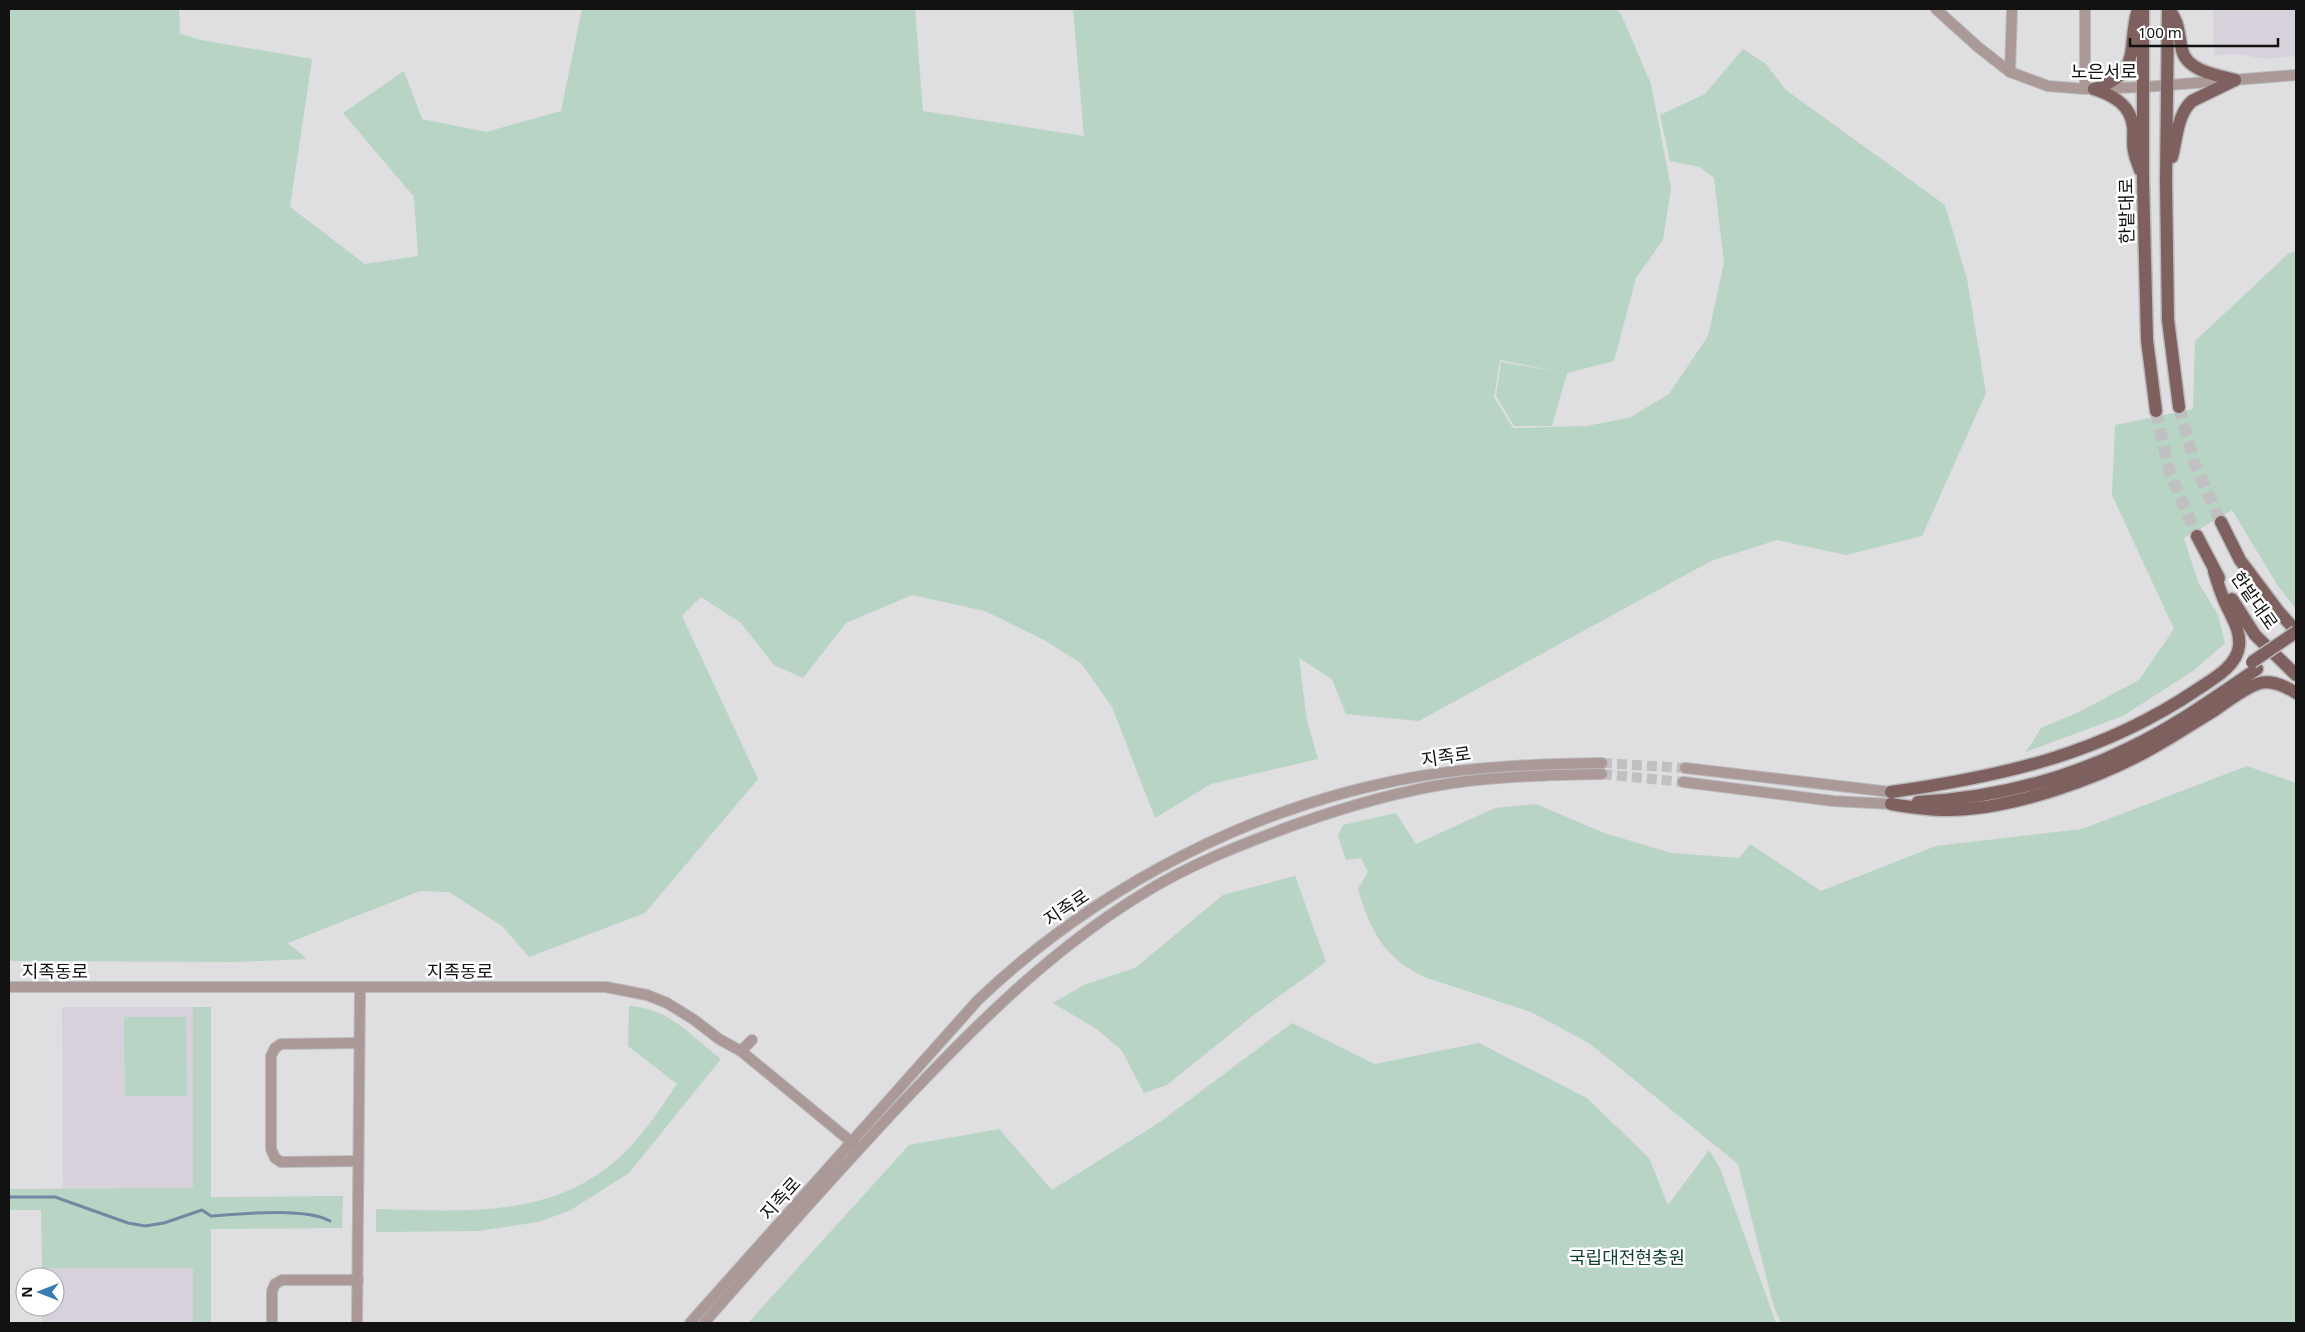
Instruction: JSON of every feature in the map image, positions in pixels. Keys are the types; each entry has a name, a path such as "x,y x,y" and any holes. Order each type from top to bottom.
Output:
{"main road":[{"path":"2089,89 2110,83 2118,77 2131,60 2134,24 2138,9"},
{"name":"한밭대로","path":"2143,9 2143,179 2147,340 2156,411"},
{"path":"2169,9 2178,22 2182,50 2191,65 2235,80"},
{"path":"2169,9 2166,181 2168,320 2179,408"},
{"path":"2166,181 2181,114 2192,101 2235,80"},
{"path":"2089,89 2110,94 2120,101 2129,114 2133,126 2133,150 2143,179"},
{"name":"한밭대로","path":"2221,522 2240,560 2279,612 2296,631"},
{"name":"한밭대로","path":"2197,536 2214,571 2255,635 2296,675"},
{"path":"1891,798 1988,777 2069,754 2127,731 2181,700 2218,675 2235,660 2239,646 2233,616 2224,600 2214,571"},
{"path":"2254,665 2296,631"},
{"path":"1891,798 1998,786 2058,768 2130,740 2296,641"},
{"path":"1891,798 1914,808 1948,810 1995,805 2052,791 2106,770 2155,747 2242,691 2259,683 2278,683 2296,693"}],"street":[{"name":"노은서로","path":"1936,9 1978,47 2010,72 2048,86 2089,89 2167,86 2296,75"},
{"path":"2085,9 2089,89"},
{"path":"2010,11 2010,72"},
{"name":"지족로","path":"704,1323 855,1145 933,1049 978,1000 1013,968 1074,920 1183,855 1283,812 1346,792 1385,783 1456,771 1501,766 1602,762"},
{"path":"1685,768 1891,798"},
{"name":"지족로","path":"690,1323 855,1145 991,1011 1022,983 1105,918 1140,895 1189,867 1233,847 1313,818 1400,794 1451,783 1501,777 1602,774"},
{"path":"1683,782 1832,801 1891,798"},
{"name":"지족동로","path":"9,987 606,987 647,995 667,1003 719,1039 741,1051 855,1145"},
{"path":"357,1323 360,988"},
{"path":"741,1051 752,1040"},
{"path":"358,1161 281,1162 275,1158 271,1149 271,1056 275,1048 281,1044 359,1043"},
{"path":"272,1323 272,1291 275,1284 282,1280 358,1280"}],"shaded area":[{"path":"2213,9 2296,9 2296,56 2266,59 2238,54 2214,55"},
{"path":"62,1007 193,1007 193,1188 63,1189"},
{"path":"193,1267 193,1323 42,1323 42,1317 65,1317 65,1268"}],"green space":[{"path":"9,9 179,9 180,34 201,40 312,59 290,207 365,264 418,256 414,197 343,113 404,71 422,119 486,132 561,111 582,9 915,9 923,111 1084,136 1073,9 1615,9 1621,14 1651,84 1671,188 1663,240 1636,278 1614,361 1567,373 1552,426 1514,426 1496,396 1501,362 1561,372 1500,360 1494,397 1513,428 1586,426 1629,418 1669,394 1708,336 1724,263 1714,178 1700,167 1670,161 1660,115 1705,94 1743,49 1766,64 1786,90 1945,205 1967,279 1986,393 1922,536 1846,555 1777,540 1711,561 1419,721 1346,714 1332,679 1299,658 1307,721 1318,759 1211,784 1155,818 1112,707 1081,663 1044,640 985,611 912,595 846,623 803,678 774,665 741,623 701,597 682,616 758,779 645,913 529,957 502,926 449,892 420,891 288,943 307,959 235,962 9,961"},
{"path":"2296,251 2296,609 2278,586 2232,510 2184,538 2198,582 2218,615 2225,643 2193,671 2123,716 2026,752 2041,728 2079,712 2139,680 2174,629 2112,495 2115,425 2193,409 2195,341 2288,254"},
{"path":"2247,766 2296,783 2296,1323 1781,1323 1773,1304 1738,1164 1589,1043 1531,1012 1427,978 1400,962 1381,943 1363,904 1358,889 1368,872 1361,858 1346,860 1338,836 1343,825 1396,813 1416,844 1495,808 1536,804 1604,833 1672,853 1739,858 1750,844 1821,891 1936,846 2082,829"},
{"path":"1295,876 1326,962 1255,1014 1167,1085 1144,1093 1122,1051 1098,1030 1053,1003 1084,985 1135,968 1223,895"},
{"path":"629,1006 656,1012 668,1018 721,1059 629,1173 569,1211 538,1222 478,1231 376,1232 376,1209 475,1210 539,1201 569,1190 597,1175 624,1153 646,1128 677,1084 628,1046"},
{"path":"193,1007 211,1007 211,1197 343,1196 342,1228 211,1229 211,1323 193,1323 193,1268 42,1267 41,1210 9,1210 9,1189 193,1188"},
{"path":"124,1017 186,1017 187,1096 125,1096"},
{"name":"국립대전현충원","path":"1292,1023 1375,1064 1479,1043 1587,1098 1649,1158 1668,1205 1709,1150 1720,1168 1776,1323 748,1323 909,1145 999,1129 1052,1190 1160,1122"}],"waterway":[{"path":"9,1197 55,1197 128,1223 145,1226 164,1223 202,1210 211,1216 289,1213 305,1214 330,1221"}],"tunnel":[{"path":"2179,407 2195,465 2221,522"},
{"path":"2156,411 2170,473 2197,536"},
{"path":"1602,763 1685,768"},
{"path":"1602,774 1683,782"}]}
